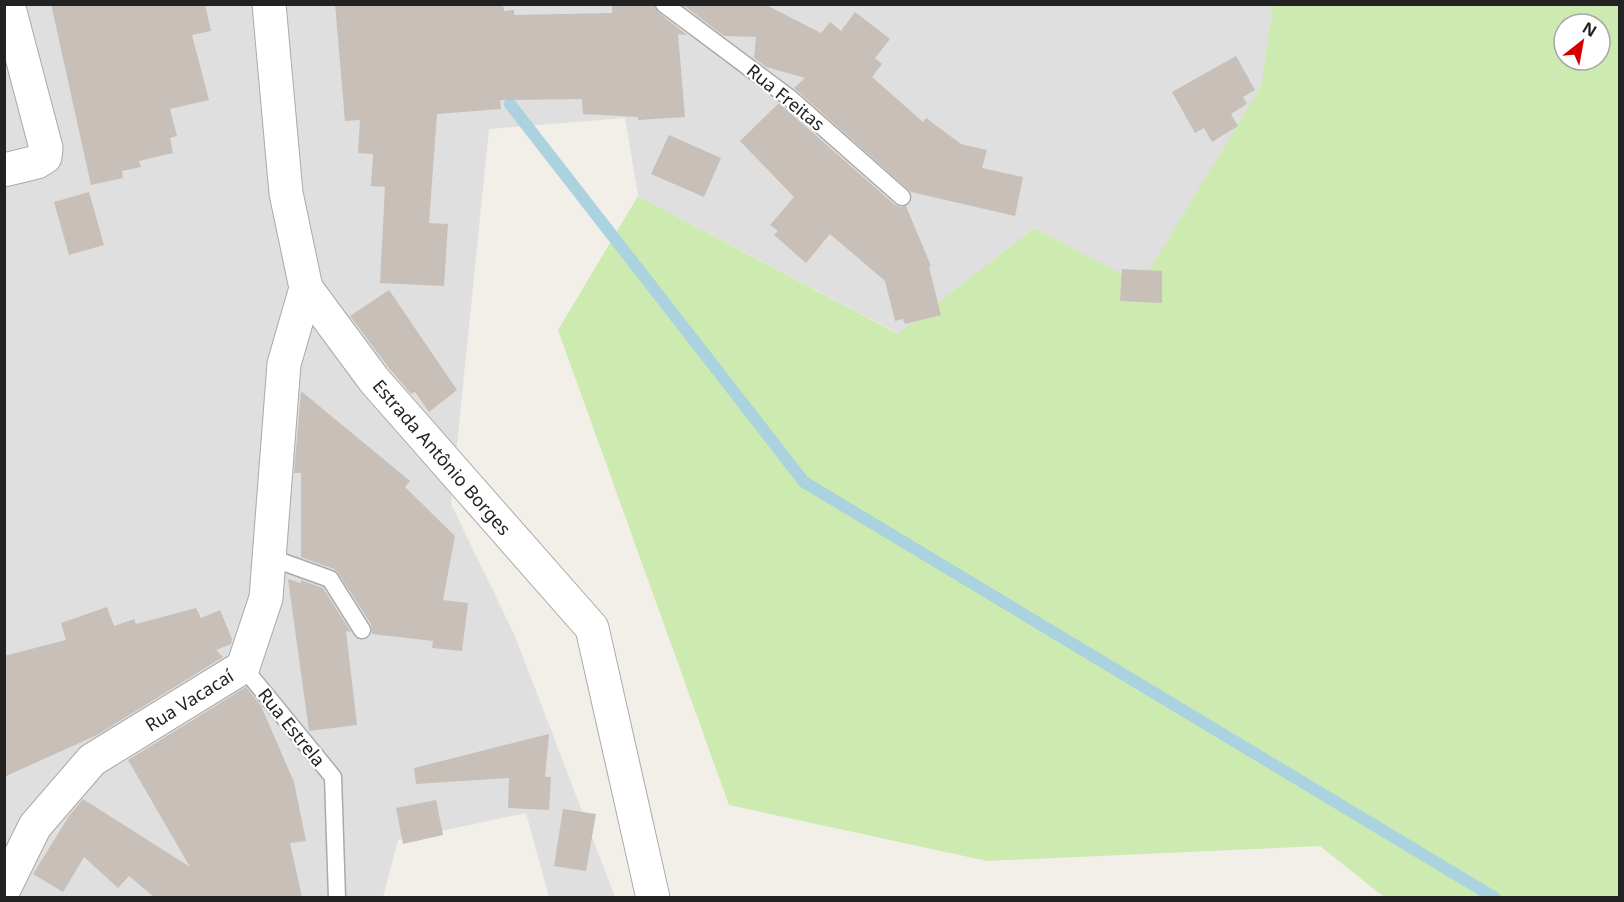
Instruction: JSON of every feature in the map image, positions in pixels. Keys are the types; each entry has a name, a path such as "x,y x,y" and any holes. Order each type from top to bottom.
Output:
{"street":[{"path":"4,170 38,162 45,157 46,148 8,4"},
{"name":"Estrada Antônio Borges","path":"269,4 286,193 306,288 374,380 592,628 653,897"},
{"name":"Rua Vacacaí","path":"4,889 34,826 93,760 243,667 266,598 285,364 306,288"}],"lane":[{"name":"Rua Freitas","path":"664,4 791,99 902,197"},
{"path":"269,557 330,579 362,630"},
{"name":"Rua Estrela","path":"243,667 333,777 337,897"}],"shaded area":[{"path":"5,5 1273,5 1262,86 1141,285 1034,228 899,334 638,196 625,118 489,129 451,504 515,636 615,897 549,897 526,813 398,840 383,897 5,898"}],"green space":[{"path":"1273,5 1619,5 1619,897 1384,897 1320,846 987,861 729,805 558,330 638,196 898,334 1034,228 1141,284 1261,86"}],"building":[{"path":"51,4 205,4 211,31 192,35 209,100 170,109 177,136 170,138 173,153 139,161 141,167 122,171 123,178 91,185"},
{"path":"335,4 503,4 504,11 514,10 514,15 612,13 612,4 654,4 658,12 687,35 678,34 685,117 638,120 638,117 583,114 582,99 500,100 501,109 437,114 429,223 448,224 444,286 380,283 385,187 371,186 373,154 358,153 360,120 345,121"},
{"path":"682,4 764,4 821,33 830,22 841,31 855,12 890,39 875,58 882,64 872,77 923,122 926,118 961,144 987,150 982,168 1023,177 1015,216 911,192 794,88 805,78 766,67 754,58 756,37 724,36"},
{"path":"1236,56 1255,90 1243,97 1247,104 1231,114 1238,126 1212,142 1204,128 1195,133 1172,92"},
{"path":"779,103 895,205 906,206 931,266 929,267 941,315 905,324 903,319 895,321 885,281 830,234 806,263 774,235 778,231 770,225 794,197 740,141"},
{"path":"669,135 721,158 704,197 651,174"},
{"path":"89,192 104,245 69,255 54,202"},
{"path":"1122,269 1162,271 1162,303 1120,301"},
{"path":"389,290 457,390 429,412 415,392 411,394 389,368 350,316"},
{"path":"301,391 410,481 405,487 455,536 443,600 468,603 462,651 432,648 433,641 372,634 371,624 338,573 334,569 301,557 301,473 294,473"},
{"path":"288,579 301,583 301,580 323,588 351,632 346,631 357,725 309,731"},
{"path":"107,607 114,626 134,619 136,624 196,608 201,618 220,610 232,639 231,644 216,650 223,657 97,735 4,777 4,656 66,640 61,623"},
{"path":"246,687 261,706 294,782 306,841 290,843 302,897 154,897 129,876 118,888 84,857 63,892 33,874 69,816 83,799 190,867 128,760"},
{"path":"549,734 545,777 551,777 549,810 508,808 509,778 416,784 414,768"},
{"path":"436,800 443,835 403,844 396,808"},
{"path":"563,809 596,814 586,871 554,866"}],"waterway":[{"path":"510,104 804,482 1495,898"}]}
